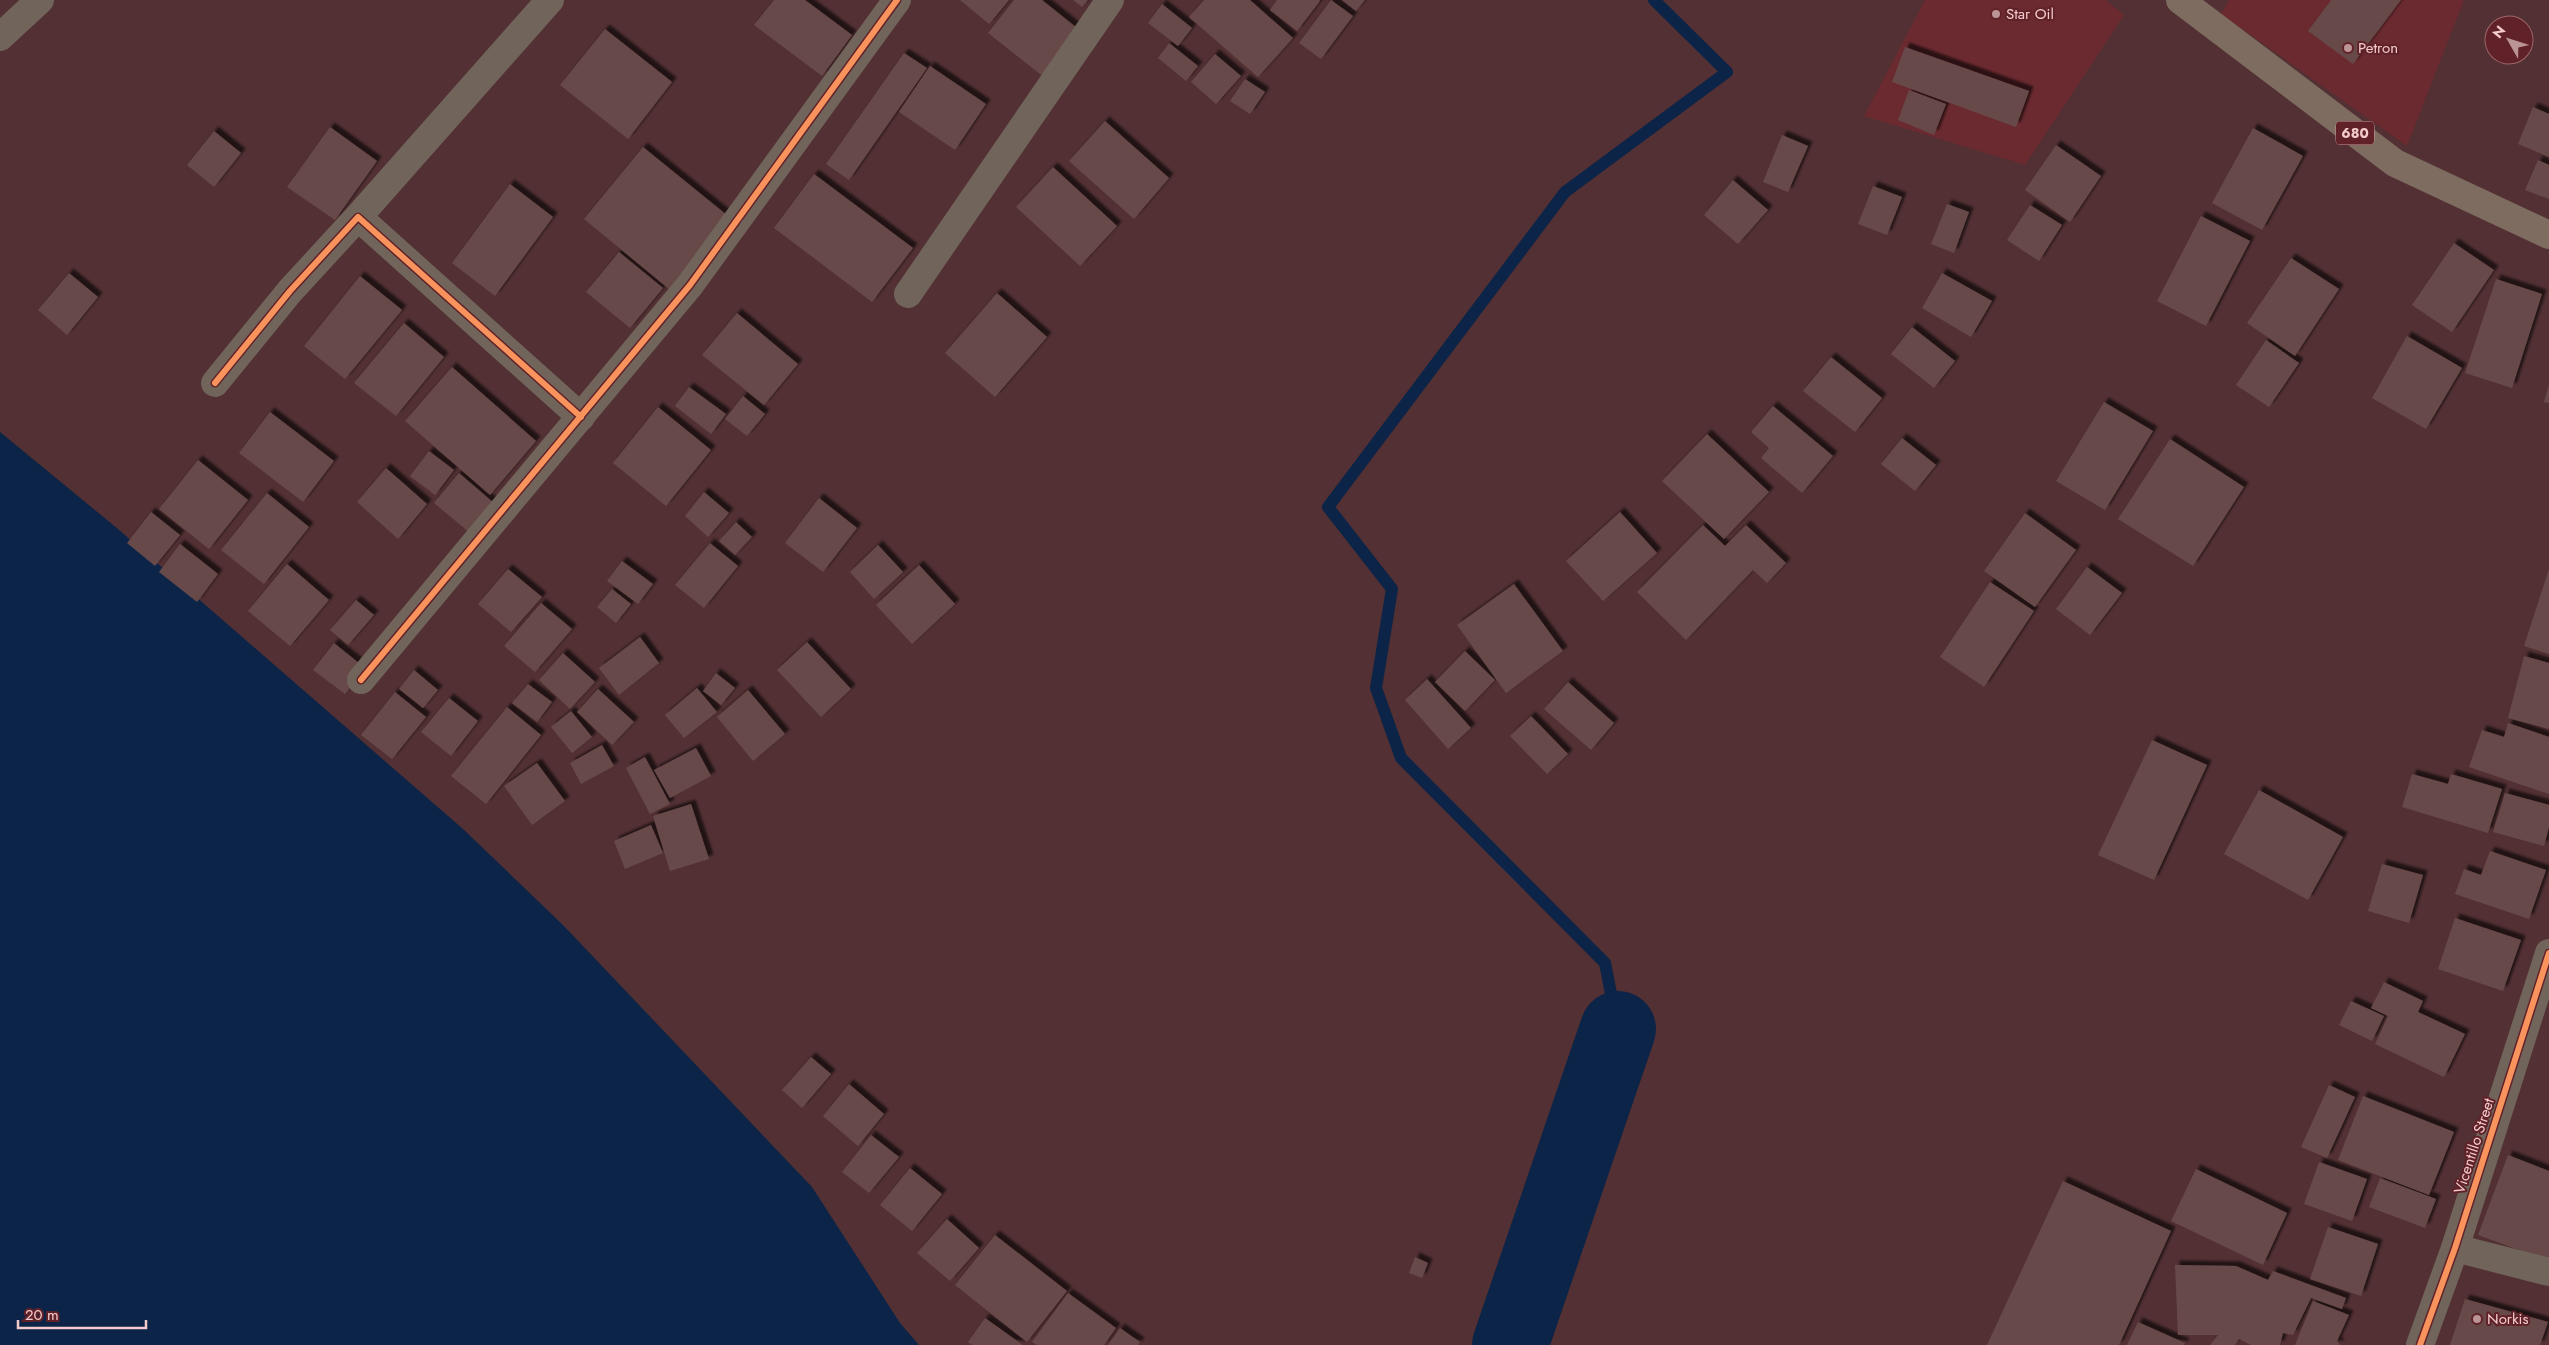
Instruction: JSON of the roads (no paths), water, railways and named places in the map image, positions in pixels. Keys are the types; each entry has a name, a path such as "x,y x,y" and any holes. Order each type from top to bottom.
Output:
{"main road":[{"name":"680","path":"2180,0 2395,163 2549,235"}],"street":[{"path":"0,37 40,0"},
{"path":"215,383 290,291 550,0"},
{"path":"361,680 690,284 896,0"},
{"path":"908,294 1110,0"},
{"path":"358,217 581,417"},
{"name":"Vicentillo Street","path":"2420,1345 2454,1248 2549,953"},
{"path":"2454,1248 2549,1272"}],"water":[{"path":"0,432 118,529 463,829 563,925 812,1187 900,1323 919,1345 0,1345"}],"waterway":[{"path":"1618,1029 1605,963 1401,758 1376,688 1392,589 1328,507 1565,192 1727,72 1654,0"},
{"path":"1510,1345 1618,1029"}],"place":[{"name":"Star Oil","path":"1996,14"},
{"name":"Petron","path":"2348,48"},
{"name":"Norkis","path":"2477,1319"}]}
